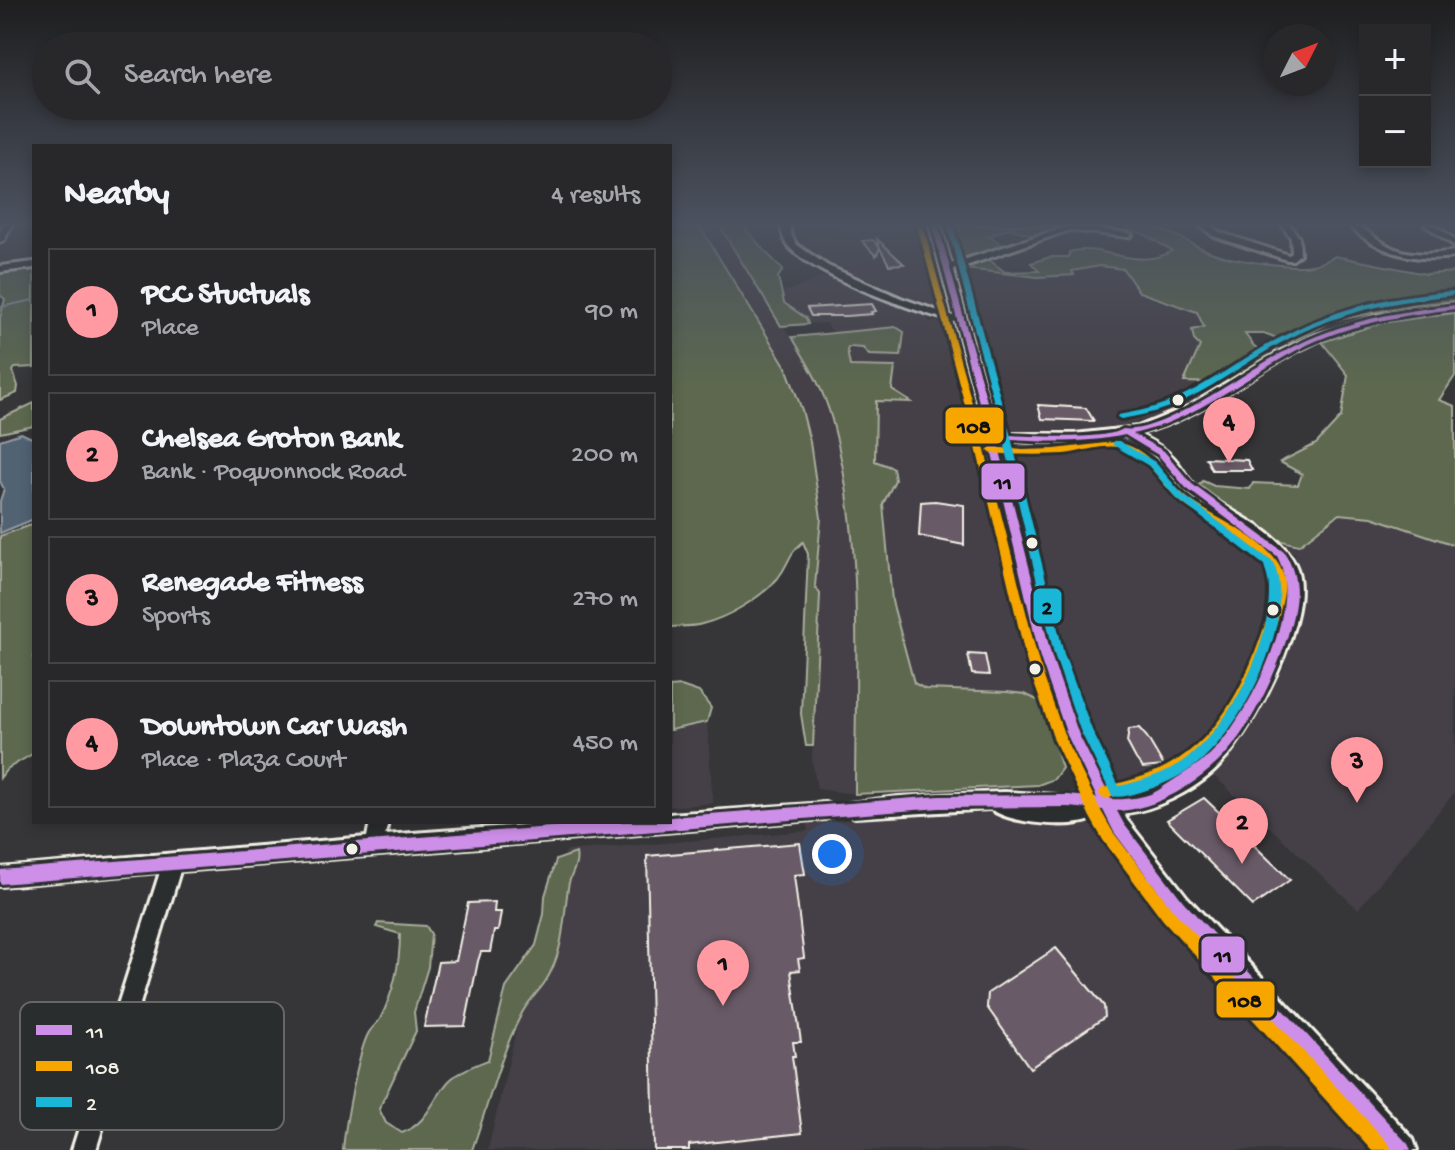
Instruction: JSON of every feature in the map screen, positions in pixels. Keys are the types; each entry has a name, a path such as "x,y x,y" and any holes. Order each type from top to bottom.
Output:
{"main road":[{"path":"948,279 992,436 1046,658 1073,735 1108,807 1119,828 1178,906 1402,1150"}],"street":[{"path":"853,279 899,300 959,320"},
{"path":"992,436 1051,438 1154,426 1193,408 1321,336 1388,316 1455,307"},
{"path":"855,809 990,802 1028,813 1079,816 1138,802 1167,790 1208,766 1223,749 1268,678 1290,599 1292,582 1289,565 1281,554 1189,486 1149,438 1148,433 1154,426"},
{"path":"1123,431 1169,460"},
{"path":"672,823 825,811"},
{"path":"374,845 379,824"},
{"path":"0,877 653,824"},
{"path":"130,1002 173,862"},
{"path":"84,1150 90,1130"}],"shaded area":[{"path":"732,279 753,279 815,376 831,418 847,488 856,583 855,794 817,789 812,760 820,594 815,586 821,518 786,367"},
{"path":"818,279 841,279 925,315 930,322 943,322 948,326 1041,702 1025,694 925,689 914,683 892,601 883,504 895,479 875,462 876,401 910,401 850,366 847,350 864,348 869,355 900,356 896,327 834,333 825,323 808,324 805,318 784,303 782,293"},
{"path":"864,279 938,279 944,307 934,309"},
{"path":"959,279 1130,279 1140,292 1197,312 1204,327 1196,328 1200,346 1184,381 1226,383 1177,410 1129,424 1073,432 1012,430 1000,423"},
{"path":"1127,439 1155,457 1166,475 1181,487 1270,548 1284,569 1261,681 1200,761 1132,790 1116,786 1082,718 1010,450 1025,442"},
{"path":"1339,514 1372,517 1455,545 1455,792 1358,909 1213,775 1262,706 1285,665 1302,589 1295,554 1276,539 1284,542 1319,532"},
{"path":"707,722 713,803 672,807 672,730"},
{"path":"945,813 994,814 1092,825 1207,975 1370,1150 488,1150 519,1018 566,851 808,831 808,823"}],"green space":[{"path":"0,279 32,279 32,367 15,368 17,393 0,400 0,318 5,299 0,295"},
{"path":"672,279 732,279 786,367 810,442 821,518 815,586 820,594 813,746 806,746 801,714 808,554 803,542 778,578 762,593 722,617 690,626 672,627"},
{"path":"752,279 778,279 784,303 806,318 808,324 781,326"},
{"path":"1130,279 1455,279 1455,301 1412,305 1333,321 1289,343 1267,334 1245,334 1254,346 1273,357 1226,383 1184,382 1200,346 1194,340 1192,330 1204,327 1197,312 1139,292"},
{"path":"1455,313 1455,376 1439,400 1455,406 1455,545 1372,517 1339,514 1299,545 1293,544 1268,535 1199,485 1203,481 1214,486 1250,489 1253,483 1298,485 1302,474 1280,462 1316,444 1341,417 1348,375 1322,342 1381,323"},
{"path":"896,327 904,332 901,356 869,355 863,348 849,347 847,350 850,366 895,367 892,390 911,402 876,401 875,461 893,468 895,480 883,504 892,601 914,683 925,689 1025,694 1041,702 1062,768 1054,779 1038,785 855,794 856,606 850,512 829,409 792,337"},
{"path":"32,404 32,426 0,433 0,419"},
{"path":"32,525 32,754 7,769 0,778 0,536"},
{"path":"681,686 699,692 711,708 707,722 672,730 672,687"},
{"path":"576,853 556,960 545,982 522,1012 500,1065 472,1150 343,1150 360,1057 368,1034 385,1009 399,956 400,934 376,927 378,923 426,926 431,934 428,967 414,1012 416,1031 379,1109 386,1123 402,1133 424,1117 453,1077 488,1060 506,988 536,945 545,896 556,860"}],"water":[{"path":"21,433 32,438 32,520 0,533 0,501 4,489 0,481 0,440"}],"building":[{"path":"872,304 876,311 872,314 846,316 811,316 807,308"},
{"path":"1038,405 1086,408 1094,421 1042,419"},
{"path":"1206,458 1247,460 1252,470 1212,470"},
{"path":"921,502 964,505 964,545 919,536"},
{"path":"968,654 985,655 989,675 972,674"},
{"path":"1139,728 1164,766 1143,768 1136,759 1127,742 1129,729"},
{"path":"1204,798 1290,880 1253,906 1167,820"},
{"path":"800,843 805,874 794,875 804,958 798,959 800,970 791,971 801,1042 793,1042 795,1056 792,1056 802,1133 689,1145 689,1150 654,1150 647,856"},
{"path":"495,902 494,912 501,912 498,931 494,931 490,952 481,952 465,1026 424,1027 438,962 456,961 468,903"},
{"path":"1056,948 1104,1006 1105,1017 1030,1068 987,1007 988,993"}],"waterway":[{"path":"0,307 32,300"}],"tunnel":[{"path":"825,811 855,809"}],"transit line":[{"name":"108","path":"934,279 1033,663 1060,740 1095,813 1108,836 1168,915 1383,1150"},
{"name":"11","path":"949,279 992,436 1046,658 1073,735 1108,807 1119,828 1178,906 1402,1150"},
{"name":"2","path":"964,279 1006,433 1059,654 1086,730 1116,792 1155,781 1183,768 1209,746 1226,724 1242,699 1267,642 1274,586 1269,563 1179,496 1152,464 1116,443"},
{"name":"2","path":"1121,417 1168,405 1292,334 1331,317 1391,302 1454,293"},
{"name":"11","path":"992,436 1075,439 1136,431 1206,402 1285,354 1325,335 1389,317 1455,307"},
{"name":"11","path":"672,823 940,802 1068,801 1121,806 1156,798 1202,769 1222,750 1254,704 1276,654 1288,616 1291,590 1287,565 1281,554 1189,486 1161,453 1123,431"},
{"name":"108","path":"991,450 1044,452 1108,445 1128,447 1144,457 1186,502 1259,549 1278,575 1277,600 1265,641 1254,671 1226,722 1188,759 1164,774 1105,793"},
{"name":"11","path":"0,877 664,824"}],"place":[{"name":"Downtown Car Wash","path":"1229,463"},
{"name":"Renegade Fitness","path":"1357,803"},
{"name":"Chelsea Groton Bank","path":"1242,864"},
{"name":"PCC Stuctuals","path":"723,1006"}]}
